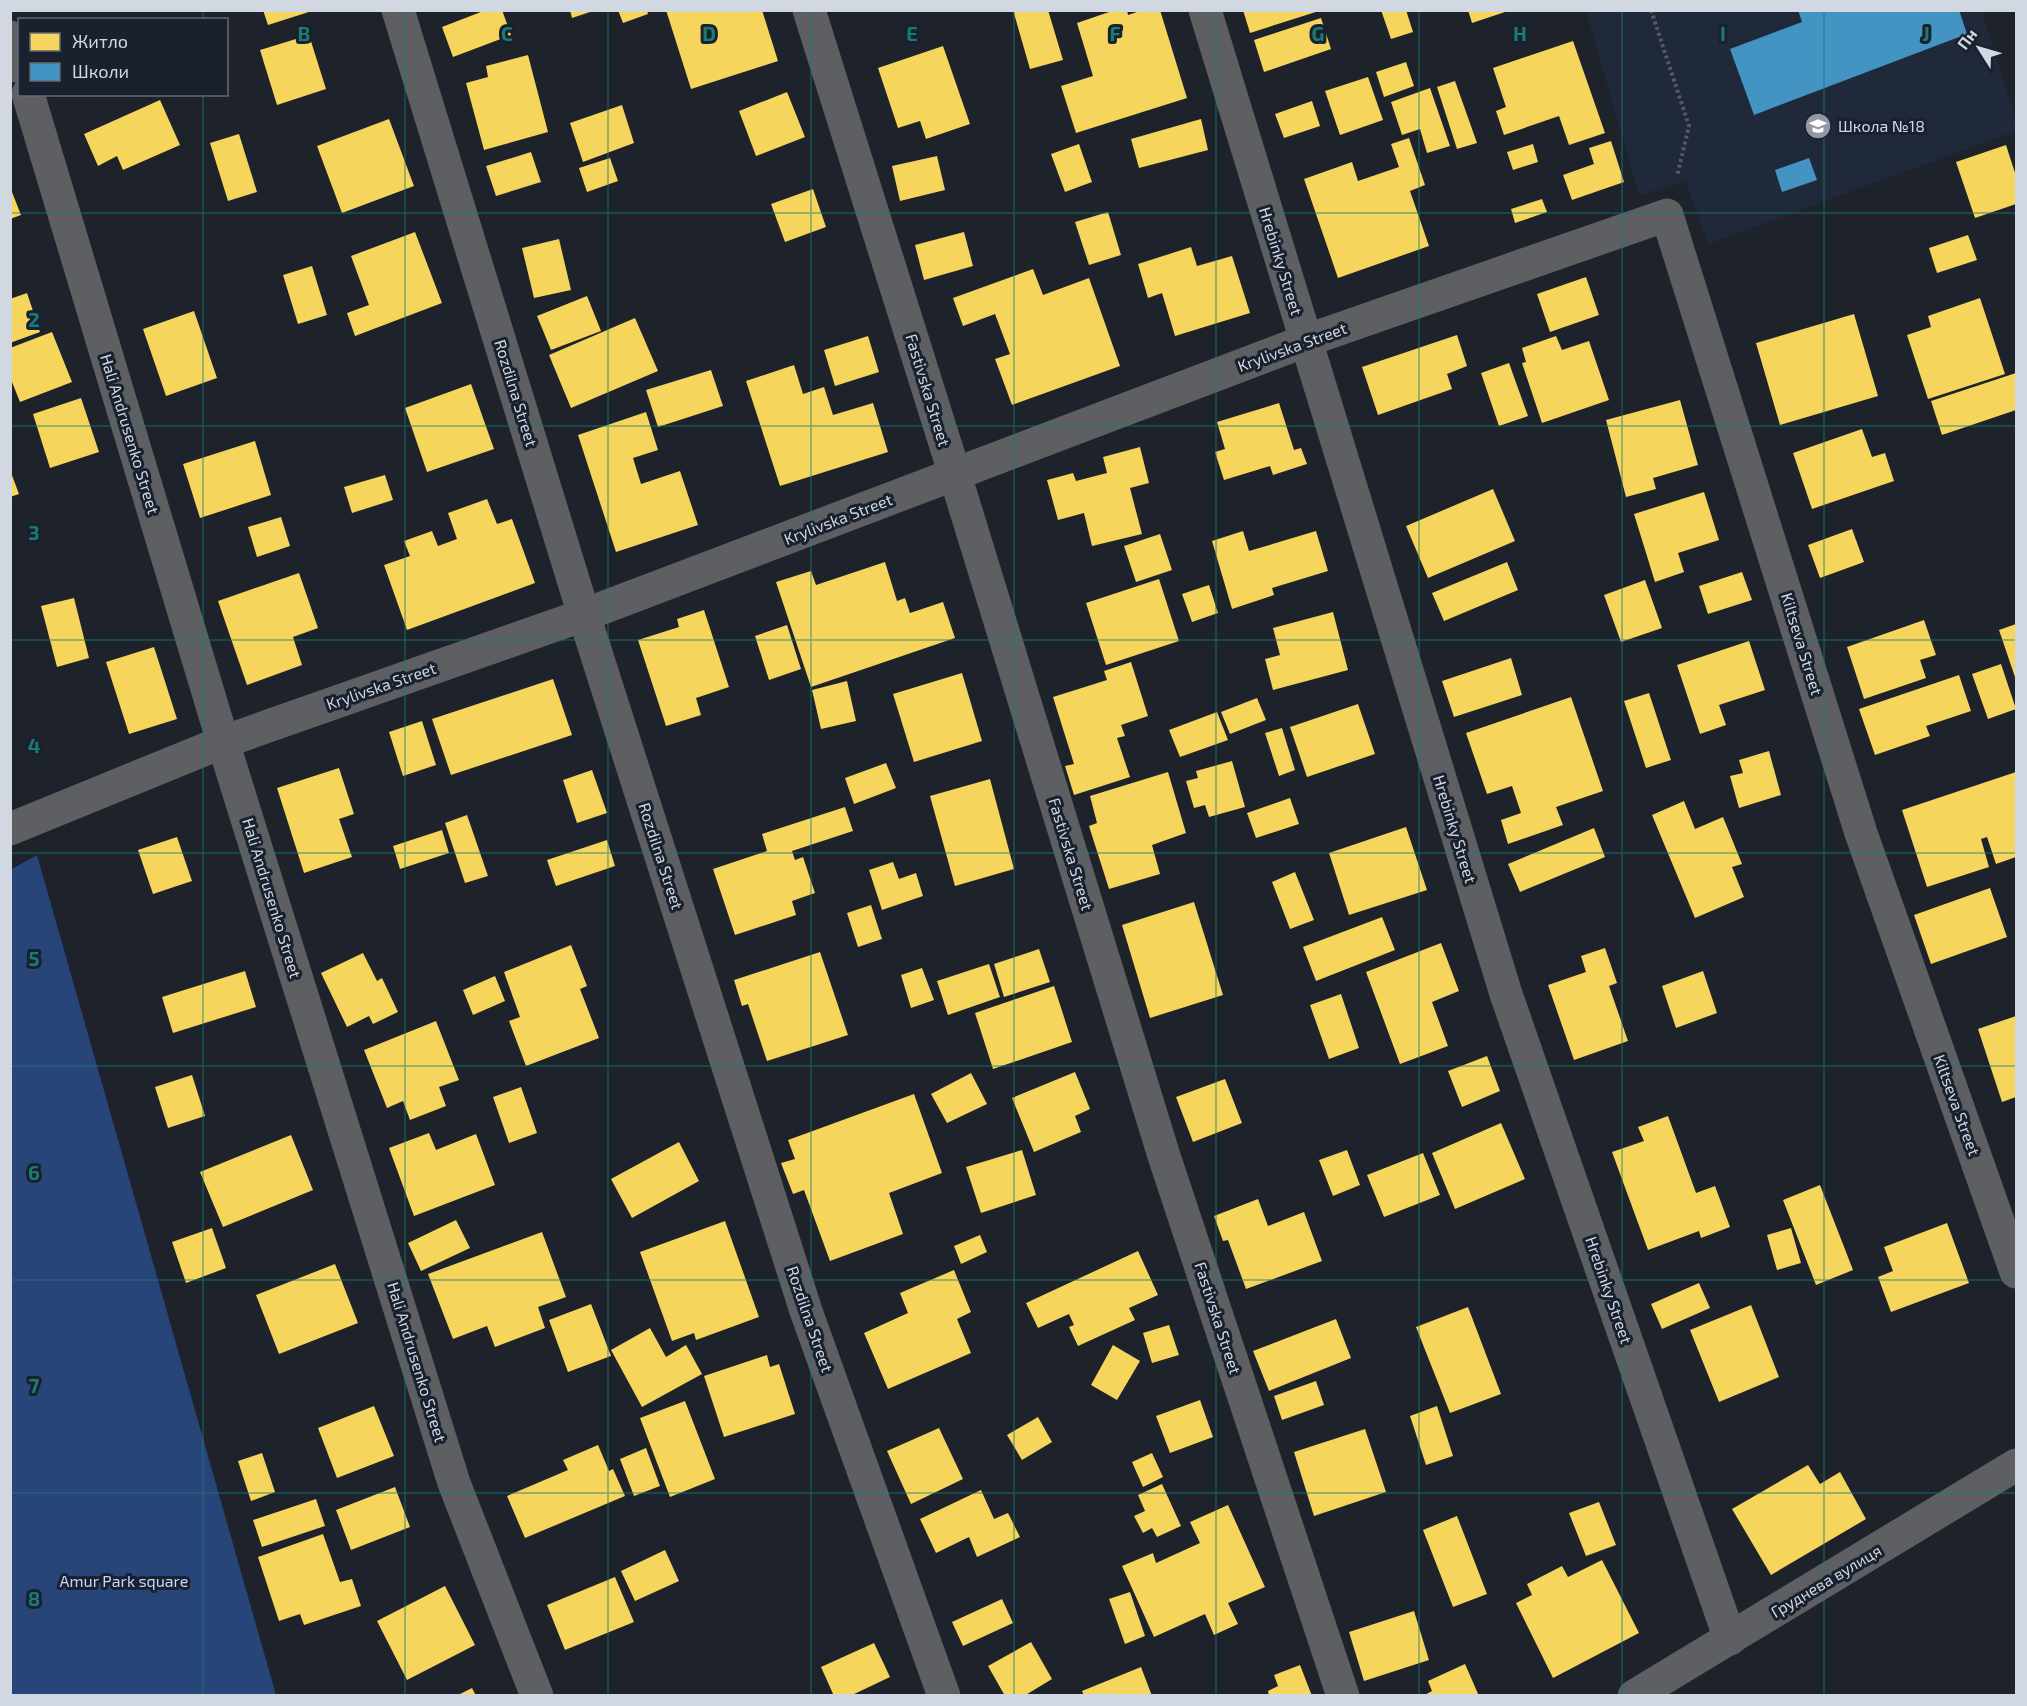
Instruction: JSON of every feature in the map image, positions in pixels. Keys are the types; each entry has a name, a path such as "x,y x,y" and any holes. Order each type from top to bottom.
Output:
{"street":[{"name":"Rozdilna Street","path":"398,10 584,615 806,1311 945,1695"},
{"name":"Fastivska Street","path":"809,10 955,475 1164,1156 1343,1695"},
{"name":"Hrebinky Street","path":"1205,10 1506,994 1730,1639"},
{"path":"10,37 18,61"},
{"name":"Hali Andrusenko Street","path":"29,96 223,742 454,1483 537,1695"},
{"name":"Krylivska Street","path":"10,830 223,742 584,615 1305,341 1667,214"},
{"name":"Kiltseva Street","path":"1667,214 1861,833 2016,1272"},
{"name":"Груднева вулиця","path":"1634,1695 2016,1465"}],"path":[{"path":"1651,10 1689,126 1667,214"}],"shaded area":[{"name":"Школа №18","path":"1586,11 1982,11 2016,120 2016,131 1708,244 1686,182 1639,195"}],"green space":[{"name":"Amur Park square","path":"37,855 276,1695 11,1695 10,870"}],"building: Житло":[{"path":"263,10 312,10 312,11 268,25"},
{"path":"486,10 502,10 511,35 453,57 442,27"},
{"path":"570,10 593,10 593,11 572,18"},
{"path":"618,10 647,10 648,14 623,23"},
{"path":"666,10 762,10 778,61 691,89"},
{"path":"1013,10 1048,10 1063,60 1030,69"},
{"path":"1115,10 1127,10 1128,15 1143,10 1160,10 1187,98 1076,133 1061,86 1093,76 1077,23"},
{"path":"1243,10 1319,10 1319,11 1250,33"},
{"path":"1381,10 1406,10 1413,32 1391,39"},
{"path":"1468,10 1508,10 1508,11 1472,23"},
{"path":"1321,18 1331,49 1264,72 1254,40"},
{"path":"309,35 326,89 277,105 260,50"},
{"path":"1573,41 1605,133 1569,145 1559,116 1504,135 1496,111 1506,107 1493,68"},
{"path":"943,46 970,124 926,139 920,121 898,128 878,68"},
{"path":"528,55 548,132 484,150 466,83 488,77 486,66"},
{"path":"1406,62 1414,86 1384,97 1376,72"},
{"path":"1368,77 1383,120 1340,135 1325,91"},
{"path":"1455,81 1477,143 1457,149 1437,87"},
{"path":"1430,88 1450,146 1427,153 1420,129 1402,135 1391,102"},
{"path":"787,92 805,137 756,156 739,111"},
{"path":"160,100 180,145 123,170 117,156 98,166 84,134"},
{"path":"1312,101 1320,126 1284,138 1275,114"},
{"path":"622,105 634,143 583,162 570,123"},
{"path":"389,119 414,186 342,213 317,146"},
{"path":"1201,119 1208,150 1139,168 1131,139"},
{"path":"239,134 257,192 228,201 210,143"},
{"path":"1409,138 1425,185 1410,191 1429,246 1338,278 1304,179 1352,162 1358,181 1399,167 1391,144"},
{"path":"1611,141 1624,182 1572,200 1563,175 1594,164 1589,148"},
{"path":"1079,144 1092,182 1065,192 1051,154"},
{"path":"1533,144 1538,162 1513,170 1507,152"},
{"path":"2006,145 2016,176 2016,204 1975,218 1956,162"},
{"path":"531,152 541,182 496,196 486,166"},
{"path":"937,156 945,190 900,201 892,166"},
{"path":"610,158 618,181 587,192 579,168"},
{"path":"10,187 21,215 10,219"},
{"path":"813,189 826,227 785,242 771,204"},
{"path":"1542,199 1547,212 1515,223 1511,209"},
{"path":"1108,212 1121,255 1089,265 1075,222"},
{"path":"415,232 442,303 355,336 347,313 369,305 351,256"},
{"path":"964,232 973,266 924,280 915,245"},
{"path":"1968,235 1977,260 1937,273 1929,248"},
{"path":"559,239 571,290 534,298 522,248"},
{"path":"1191,247 1197,266 1232,256 1250,313 1175,336 1162,293 1148,298 1138,264"},
{"path":"312,266 327,315 298,324 283,275"},
{"path":"1033,269 1043,295 1089,278 1120,366 1012,405 995,359 1010,354 995,314 963,326 953,298"},
{"path":"1586,277 1599,315 1550,332 1537,294"},
{"path":"27,293 40,332 10,343 10,299"},
{"path":"587,296 601,331 551,350 537,316"},
{"path":"1980,298 2005,374 1928,399 1907,335 1931,327 1928,316"},
{"path":"194,311 217,378 166,396 143,329"},
{"path":"1854,314 1878,396 1780,425 1756,343"},
{"path":"635,318 658,371 571,408 549,355"},
{"path":"52,332 72,382 20,402 10,377 10,348"},
{"path":"1457,335 1467,366 1447,374 1452,389 1378,415 1362,367"},
{"path":"868,336 879,372 835,386 824,350"},
{"path":"1556,336 1562,350 1589,341 1609,400 1542,423 1522,363 1526,362 1522,348"},
{"path":"1509,363 1528,416 1499,426 1481,373"},
{"path":"794,365 803,394 824,387 833,415 873,403 888,452 780,486 746,381"},
{"path":"711,370 723,406 658,427 646,390"},
{"path":"2016,373 2016,410 1942,435 1931,401"},
{"path":"471,384 494,449 427,472 405,408"},
{"path":"81,398 99,452 50,468 33,414"},
{"path":"1680,400 1698,465 1653,478 1656,489 1626,497 1606,420"},
{"path":"1279,403 1294,450 1301,448 1307,464 1273,475 1270,466 1224,480 1215,452 1225,449 1217,422"},
{"path":"646,412 658,450 633,458 641,484 680,471 698,525 616,552 578,435"},
{"path":"1862,429 1872,457 1885,453 1894,481 1812,509 1793,453"},
{"path":"255,441 271,495 200,518 183,464"},
{"path":"1140,447 1149,483 1130,488 1142,534 1092,546 1084,513 1058,520 1047,480 1073,473 1076,481 1107,473 1103,457"},
{"path":"10,470 19,494 10,497"},
{"path":"385,475 393,500 352,513 344,487"},
{"path":"1493,489 1515,541 1428,578 1406,526"},
{"path":"1704,492 1719,540 1678,553 1684,572 1655,582 1634,514"},
{"path":"487,499 497,524 512,519 535,583 407,630 384,565 410,556 404,541 432,531 438,546 457,539 448,513"},
{"path":"281,517 290,546 257,557 248,527"},
{"path":"1852,529 1864,562 1820,578 1808,545"},
{"path":"1243,531 1249,551 1316,531 1328,571 1272,588 1274,595 1232,609 1212,541"},
{"path":"1160,534 1172,570 1136,582 1124,546"},
{"path":"885,562 897,601 905,598 910,613 943,602 955,638 811,687 776,582 811,571 816,585"},
{"path":"1507,562 1518,590 1444,621 1432,593"},
{"path":"1742,572 1752,600 1708,614 1699,586"},
{"path":"299,573 318,628 293,637 302,665 247,685 218,601"},
{"path":"1159,579 1179,641 1106,665 1086,603"},
{"path":"1645,580 1662,628 1621,642 1604,595"},
{"path":"1209,585 1218,613 1192,622 1182,594"},
{"path":"74,598 89,658 57,667 41,606"},
{"path":"704,610 729,687 696,698 701,715 666,726 638,640 679,627 677,619"},
{"path":"1333,612 1348,670 1273,690 1265,659 1280,655 1273,628"},
{"path":"1924,620 1936,655 1920,660 1926,678 1864,699 1847,647"},
{"path":"2016,624 2016,680 1999,630"},
{"path":"787,625 801,669 769,680 755,636"},
{"path":"1749,641 1765,690 1719,705 1726,725 1700,734 1677,665"},
{"path":"154,647 177,719 129,734 106,662"},
{"path":"1511,658 1522,695 1454,717 1442,681"},
{"path":"1131,662 1148,716 1121,725 1125,736 1117,738 1130,777 1074,795 1065,766 1074,764 1053,697 1107,680 1104,671"},
{"path":"2001,664 2016,709 1988,719 1972,674"},
{"path":"962,673 982,741 914,762 893,694"},
{"path":"1959,675 1971,711 1926,726 1930,736 1875,755 1859,709"},
{"path":"553,679 572,735 451,775 432,719"},
{"path":"847,681 856,721 821,729 812,690"},
{"path":"1649,693 1671,760 1646,768 1624,701"},
{"path":"1571,697 1603,791 1556,807 1563,825 1508,844 1501,820 1521,813 1512,786 1487,794 1466,733"},
{"path":"1257,698 1266,720 1230,734 1221,712"},
{"path":"1358,704 1375,754 1307,777 1290,727"},
{"path":"1217,712 1228,740 1180,757 1169,730"},
{"path":"422,721 436,765 403,776 389,732"},
{"path":"1282,728 1295,770 1279,776 1265,733"},
{"path":"1769,751 1781,795 1739,808 1730,776 1743,773 1739,760"},
{"path":"1232,761 1245,807 1209,817 1205,805 1194,808 1186,781 1198,778 1196,771"},
{"path":"886,763 896,788 854,804 845,778"},
{"path":"339,768 354,814 339,819 352,857 304,873 277,788"},
{"path":"592,770 607,813 577,823 563,780"},
{"path":"1168,772 1186,833 1152,845 1160,874 1109,889 1089,826 1097,823 1090,796"},
{"path":"2016,772 2016,857 1996,864 1987,837 1981,839 1989,867 1927,887 1902,810"},
{"path":"990,779 1014,869 955,886 930,796"},
{"path":"1290,798 1299,824 1256,838 1247,813"},
{"path":"1684,801 1695,829 1723,817 1742,864 1732,867 1744,897 1695,918 1652,815"},
{"path":"845,807 853,831 792,851 795,860 803,857 815,893 792,901 796,915 735,935 713,869 767,851 762,834"},
{"path":"467,815 488,876 465,883 445,823"},
{"path":"1406,827 1427,890 1349,915 1329,853"},
{"path":"1594,828 1605,857 1520,892 1508,864"},
{"path":"442,830 449,853 400,869 393,846"},
{"path":"177,837 192,881 153,894 138,850"},
{"path":"607,840 615,866 556,886 547,860"},
{"path":"893,862 899,879 916,873 923,896 882,910 869,870"},
{"path":"1295,872 1314,920 1290,929 1272,882"},
{"path":"1990,888 2007,937 1931,964 1914,915"},
{"path":"1194,902 1223,995 1150,1018 1122,925"},
{"path":"871,905 882,939 858,947 847,913"},
{"path":"1382,917 1395,950 1316,981 1303,947"},
{"path":"1441,943 1459,991 1432,1002 1448,1046 1400,1064 1366,972"},
{"path":"571,945 587,986 580,989 599,1038 526,1066 509,1021 520,1017 504,972"},
{"path":"1605,948 1617,983 1609,986 1628,1041 1574,1060 1548,985 1586,972 1581,956"},
{"path":"1039,949 1050,982 1004,997 994,964"},
{"path":"820,952 848,1035 767,1061 748,1004 742,1006 734,980"},
{"path":"363,953 377,981 382,978 398,1012 373,1024 369,1016 347,1027 321,973"},
{"path":"989,964 1000,997 948,1015 937,981"},
{"path":"922,968 934,1000 911,1008 901,975"},
{"path":"245,971 256,1007 173,1033 162,997"},
{"path":"1703,971 1717,1013 1676,1028 1662,986"},
{"path":"495,976 505,1001 473,1015 463,990"},
{"path":"1054,986 1072,1042 993,1069 975,1013"},
{"path":"1341,994 1359,1048 1329,1059 1310,1005"},
{"path":"2016,1016 2016,1097 2002,1102 1978,1029"},
{"path":"436,1021 459,1080 439,1087 446,1106 410,1120 403,1101 387,1108 364,1050"},
{"path":"1487,1056 1500,1091 1462,1107 1448,1071"},
{"path":"1075,1072 1090,1109 1075,1116 1081,1132 1034,1152 1012,1098"},
{"path":"971,1073 987,1104 947,1123 931,1094"},
{"path":"192,1075 205,1116 168,1128 155,1087"},
{"path":"1225,1079 1242,1123 1193,1142 1176,1097"},
{"path":"521,1087 537,1133 509,1143 493,1097"},
{"path":"914,1094 942,1173 889,1193 903,1234 830,1261 804,1190 793,1194 781,1163 795,1159 788,1140"},
{"path":"1668,1116 1696,1193 1715,1186 1730,1227 1701,1238 1699,1231 1648,1250 1612,1152 1644,1141 1638,1127"},
{"path":"1501,1123 1525,1179 1455,1209 1432,1153"},
{"path":"429,1133 436,1150 476,1134 495,1185 414,1216 389,1148"},
{"path":"291,1135 313,1190 223,1227 200,1172"},
{"path":"679,1142 699,1181 632,1218 611,1179"},
{"path":"1022,1150 1036,1195 981,1213 966,1167"},
{"path":"1347,1150 1360,1185 1333,1196 1319,1160"},
{"path":"1423,1153 1440,1195 1384,1217 1367,1175"},
{"path":"1820,1185 1853,1270 1816,1285 1783,1200"},
{"path":"1258,1199 1268,1226 1304,1212 1322,1261 1246,1289 1228,1240 1223,1241 1214,1216"},
{"path":"456,1220 470,1248 421,1271 408,1243"},
{"path":"725,1221 759,1317 696,1340 694,1333 672,1341 640,1252"},
{"path":"1947,1223 1969,1283 1891,1312 1878,1277 1893,1271 1884,1247"},
{"path":"212,1228 226,1268 186,1283 172,1242"},
{"path":"1791,1228 1801,1263 1777,1270 1767,1235"},
{"path":"542,1232 566,1297 538,1307 545,1328 495,1347 487,1326 453,1339 428,1274"},
{"path":"980,1235 987,1252 961,1264 954,1246"},
{"path":"1138,1251 1158,1295 1129,1308 1135,1320 1078,1346 1069,1327 1074,1325 1069,1314 1038,1328 1026,1303"},
{"path":"335,1264 358,1323 279,1354 256,1295"},
{"path":"954,1270 971,1312 957,1319 971,1353 888,1389 864,1333 908,1313 900,1293"},
{"path":"1699,1283 1710,1308 1662,1329 1651,1304"},
{"path":"591,1304 611,1356 568,1372 549,1320"},
{"path":"1751,1305 1779,1377 1719,1402 1690,1330"},
{"path":"1468,1307 1501,1394 1450,1413 1416,1327"},
{"path":"1336,1319 1351,1358 1269,1391 1253,1351"},
{"path":"1169,1325 1179,1355 1152,1363 1143,1333"},
{"path":"650,1328 666,1357 686,1345 702,1374 642,1407 611,1350"},
{"path":"1113,1345 1140,1361 1117,1400 1091,1385"},
{"path":"767,1355 770,1367 779,1364 795,1414 724,1437 704,1376"},
{"path":"1316,1381 1324,1405 1282,1420 1274,1396"},
{"path":"1200,1400 1213,1437 1170,1453 1156,1416"},
{"path":"685,1401 715,1479 670,1497 640,1418"},
{"path":"374,1406 394,1456 337,1478 318,1428"},
{"path":"1437,1406 1453,1456 1426,1465 1410,1416"},
{"path":"1038,1417 1052,1442 1022,1460 1007,1435"},
{"path":"939,1428 963,1479 911,1504 887,1451"},
{"path":"1365,1429 1386,1492 1314,1516 1294,1452"},
{"path":"598,1445 609,1471 613,1469 625,1496 525,1538 507,1496 568,1470 563,1460"},
{"path":"646,1448 660,1486 634,1496 620,1459"},
{"path":"262,1453 275,1492 251,1501 238,1461"},
{"path":"1152,1453 1163,1477 1143,1487 1132,1462"},
{"path":"1808,1465 1820,1484 1840,1472 1866,1519 1771,1575 1732,1509"},
{"path":"1162,1484 1181,1526 1157,1537 1152,1528 1143,1533 1134,1516 1145,1511 1138,1495"},
{"path":"395,1487 410,1527 351,1550 336,1510"},
{"path":"981,1490 994,1519 1008,1513 1020,1537 977,1557 969,1537 936,1553 920,1519"},
{"path":"316,1499 325,1526 262,1547 253,1520"},
{"path":"1599,1502 1616,1545 1586,1556 1569,1513"},
{"path":"1228,1505 1265,1587 1228,1603 1238,1624 1214,1635 1205,1614 1154,1637 1122,1566 1153,1553 1156,1563 1200,1543 1190,1522"},
{"path":"1457,1516 1487,1594 1453,1607 1423,1530"},
{"path":"323,1534 340,1582 352,1579 361,1606 304,1625 300,1614 279,1621 258,1557"},
{"path":"665,1550 679,1581 635,1601 621,1571"},
{"path":"1602,1560 1639,1633 1553,1678 1516,1603 1532,1595 1527,1584 1562,1566 1568,1577"},
{"path":"615,1577 634,1622 565,1650 547,1605"},
{"path":"445,1586 475,1645 407,1680 377,1621"},
{"path":"1130,1592 1145,1636 1125,1644 1109,1599"},
{"path":"1002,1599 1013,1623 963,1646 952,1622"},
{"path":"1414,1611 1429,1660 1364,1681 1349,1632"},
{"path":"1031,1642 1052,1679 1024,1696 1005,1696 988,1666"},
{"path":"874,1643 890,1677 850,1696 834,1696 821,1667"},
{"path":"1465,1664 1479,1696 1423,1696 1432,1691 1428,1681"},
{"path":"1300,1665 1312,1696 1269,1696 1268,1691 1278,1686 1274,1675"},
{"path":"1141,1667 1152,1696 1084,1696 1082,1691"},
{"path":"472,1688 476,1696 456,1696"}],"building: Школи":[{"path":"1798,10 1959,10 1967,34 1754,115 1730,49 1802,22"},
{"path":"1809,158 1817,180 1782,192 1775,170"}],"place":[{"name":"Школа №18","path":"1818,126"}]}
